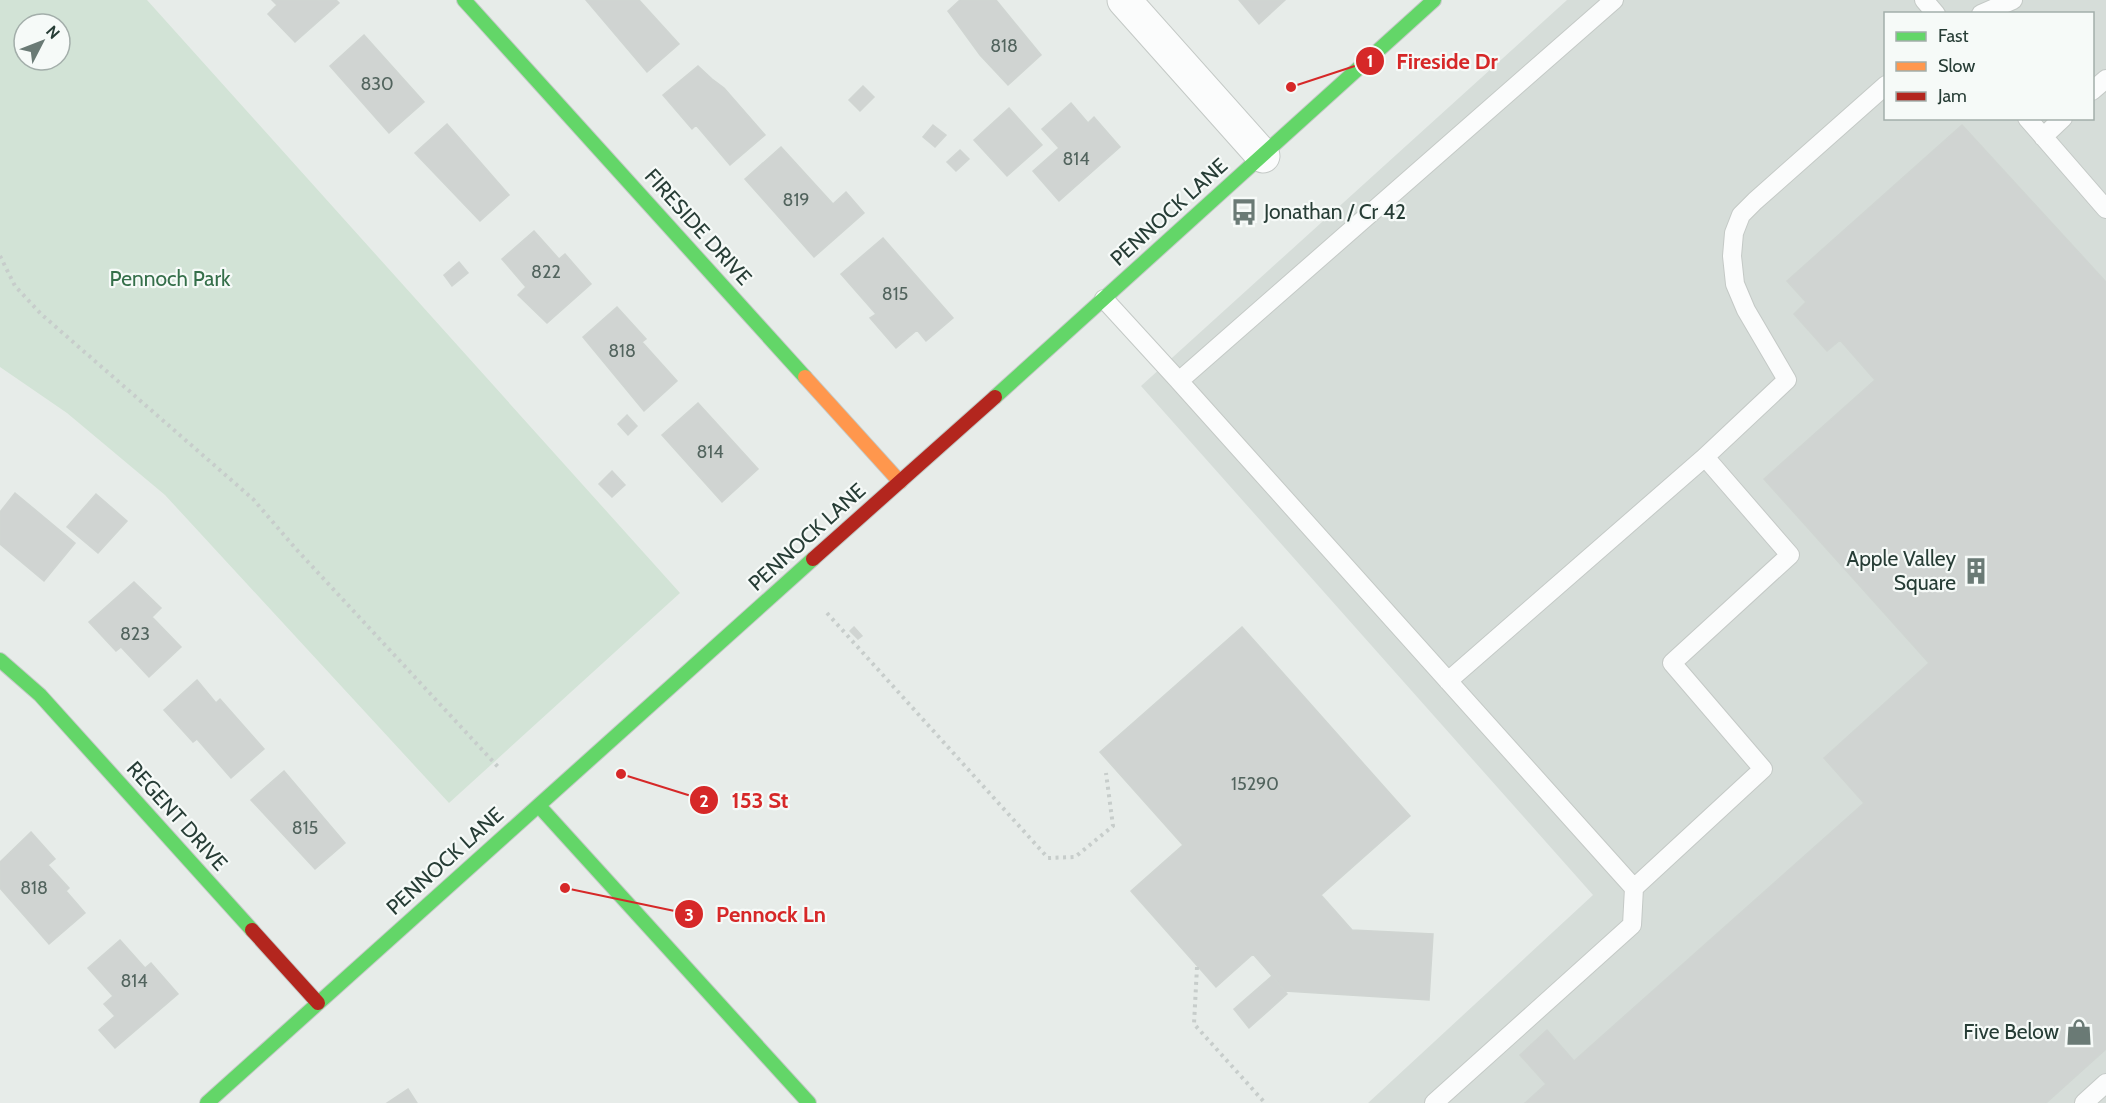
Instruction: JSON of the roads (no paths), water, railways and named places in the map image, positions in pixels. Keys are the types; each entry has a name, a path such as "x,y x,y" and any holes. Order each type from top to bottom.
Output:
{"street":[{"name":"FIRESIDE DRIVE","path":"464,0 900,482"},
{"path":"1124,0 1263,156"},
{"name":"PENNOCK LANE","path":"207,1103 1434,0"},
{"name":"REGENT DRIVE","path":"0,660 40,695 318,1003"},
{"path":"539,806 809,1103"}],"lane":[{"path":"1179,381 1614,0"},
{"path":"1924,0 1934,12"},
{"path":"1986,12 2013,0"},
{"path":"2094,89 2106,79"},
{"path":"1448,681 1705,457 1787,380 1746,310 1735,284 1732,256 1734,233 1741,215 1884,87"},
{"path":"2029,120 2106,210"},
{"path":"2043,137 2061,120"},
{"path":"1104,299 1634,888"},
{"path":"1434,1103 1632,925 1634,888 1763,769 1672,663 1790,555 1705,457"},
{"path":"2084,1103 2106,1083"}],"place":[{"name":"Fireside Dr","path":"1291,87"},
{"name":"Jonathan / Cr 42","path":"1244,212"},
{"name":"Apple Valley Square","path":"1976,571"},
{"name":"153 St","path":"621,774"},
{"name":"Pennock Ln","path":"565,888"},
{"name":"Five Below","path":"2079,1032"}],"park label":[{"name":"Pennoch Park","path":"170,279"}]}
